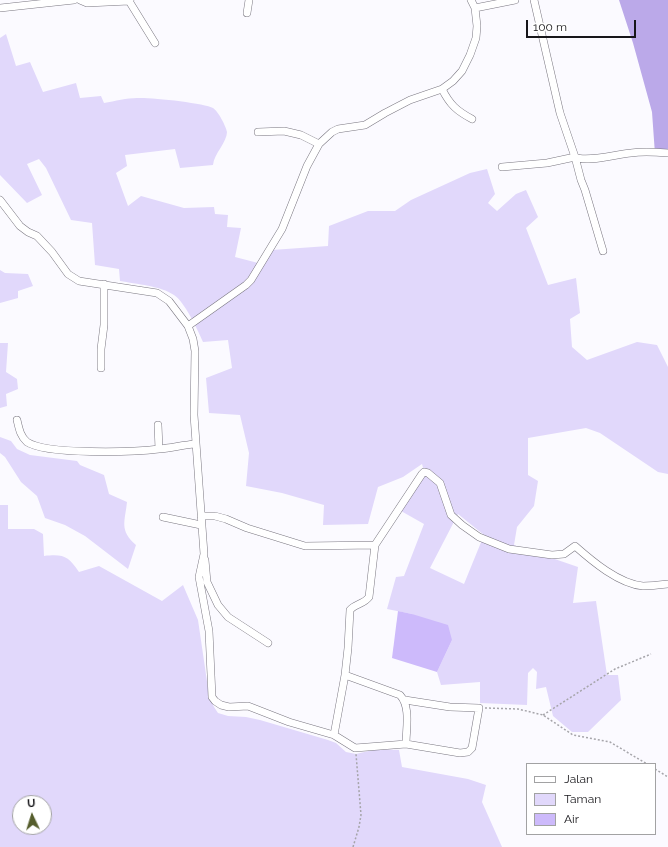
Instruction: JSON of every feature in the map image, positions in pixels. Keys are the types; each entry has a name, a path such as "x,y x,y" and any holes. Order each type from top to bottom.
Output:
{"street":[{"path":"0,8 74,0"},
{"path":"80,0 86,3 130,1 155,43"},
{"path":"248,13 249,0"},
{"path":"188,326 251,280 282,230 308,166 319,144 332,132 338,129 365,125 410,100 442,89 453,82 462,71 476,38 477,26 475,8 471,0"},
{"path":"475,8 515,0"},
{"path":"534,0 560,113 575,157 602,251"},
{"path":"442,89 454,107 459,112 472,119"},
{"path":"258,132 284,131 301,134 319,144"},
{"path":"502,167 547,163 575,157 584,160 632,153 668,153"},
{"path":"0,200 20,226 37,236 52,252 68,274 79,281 157,293 169,301 188,326 193,339 195,351 195,444 207,582 218,605 228,617 268,643"},
{"path":"101,368 101,349 104,325 104,284"},
{"path":"17,420 22,437 27,442 45,448 68,451 99,451 159,449 195,444"},
{"path":"158,425 159,449"},
{"path":"334,735 345,676 350,610 353,606 366,601 369,597 375,545 424,472 440,483 451,515 462,525 480,537 509,548 552,555 564,554 575,546 591,560 631,583 644,586 668,584"},
{"path":"201,516 226,519 247,528 305,546 375,545"},
{"path":"163,518 201,525"},
{"path":"204,554 199,577 209,631 212,697 215,701 221,705 229,707 248,706 289,722 334,735 355,748 406,744 460,754 468,752 472,748 479,708 450,707 404,700"},
{"path":"345,676 400,695 404,700 407,718 406,744"}],"path":[{"path":"543,715 615,669 651,654"},
{"path":"479,708 518,709 543,715 572,735 610,742 645,763"},
{"path":"353,847 361,814 355,748"},
{"path":"656,770 668,777"}],"green space":[{"path":"6,34 16,66 30,62 43,92 76,83 80,98 101,96 104,103 129,98 153,98 199,104 213,108 222,119 227,132 225,140 213,165 180,168 175,149 125,155 127,166 116,173 128,206 141,196 184,208 214,207 215,214 228,215 227,227 241,228 235,257 262,264 272,250 328,246 329,226 368,211 395,211 411,200 470,173 487,169 495,194 488,203 497,211 516,194 526,190 538,217 526,228 548,285 576,278 580,313 570,319 572,347 587,360 637,342 657,345 668,367 668,474 658,472 600,433 586,428 528,438 528,475 538,481 534,506 517,527 514,545 578,567 573,603 596,601 607,675 618,675 621,700 588,732 572,732 553,716 546,687 536,689 537,672 533,668 528,673 527,705 480,703 480,682 441,685 437,672 452,640 412,614 387,609 396,577 404,576 424,524 401,511 424,471 422,464 403,477 378,487 368,524 323,525 324,505 282,493 246,486 249,453 240,415 209,413 206,378 232,368 228,340 203,342 186,309 174,295 155,287 120,281 119,269 95,265 92,223 71,220 46,168 39,159 27,164 42,195 27,203 0,175 0,38","holes":["458,514 484,535 464,584 430,568"]},
{"path":"0,270 5,273 28,274 33,286 18,291 18,298 0,303"},
{"path":"0,343 8,343 6,372 17,379 18,389 6,394 7,406 0,408"},
{"path":"0,437 11,441 17,449 30,455 77,461 80,465 104,475 109,494 127,502 124,520 125,530 127,535 136,545 128,569 85,536 65,525 45,518 37,496 21,482 5,457 0,453"},
{"path":"0,505 8,505 8,529 34,529 43,534 44,556 56,555 65,557 72,562 79,572 99,566 162,601 183,585 198,620 209,695 218,713 228,716 246,717 260,720 328,740 336,743 346,752 356,754 377,749 399,750 402,767 468,779 486,785 482,802 502,847 0,847"}],"shaded area":[{"path":"619,0 668,0 668,156 655,154 652,112 633,43"}],"water":[{"path":"398,611 448,625 452,640 437,672 392,658"}]}
